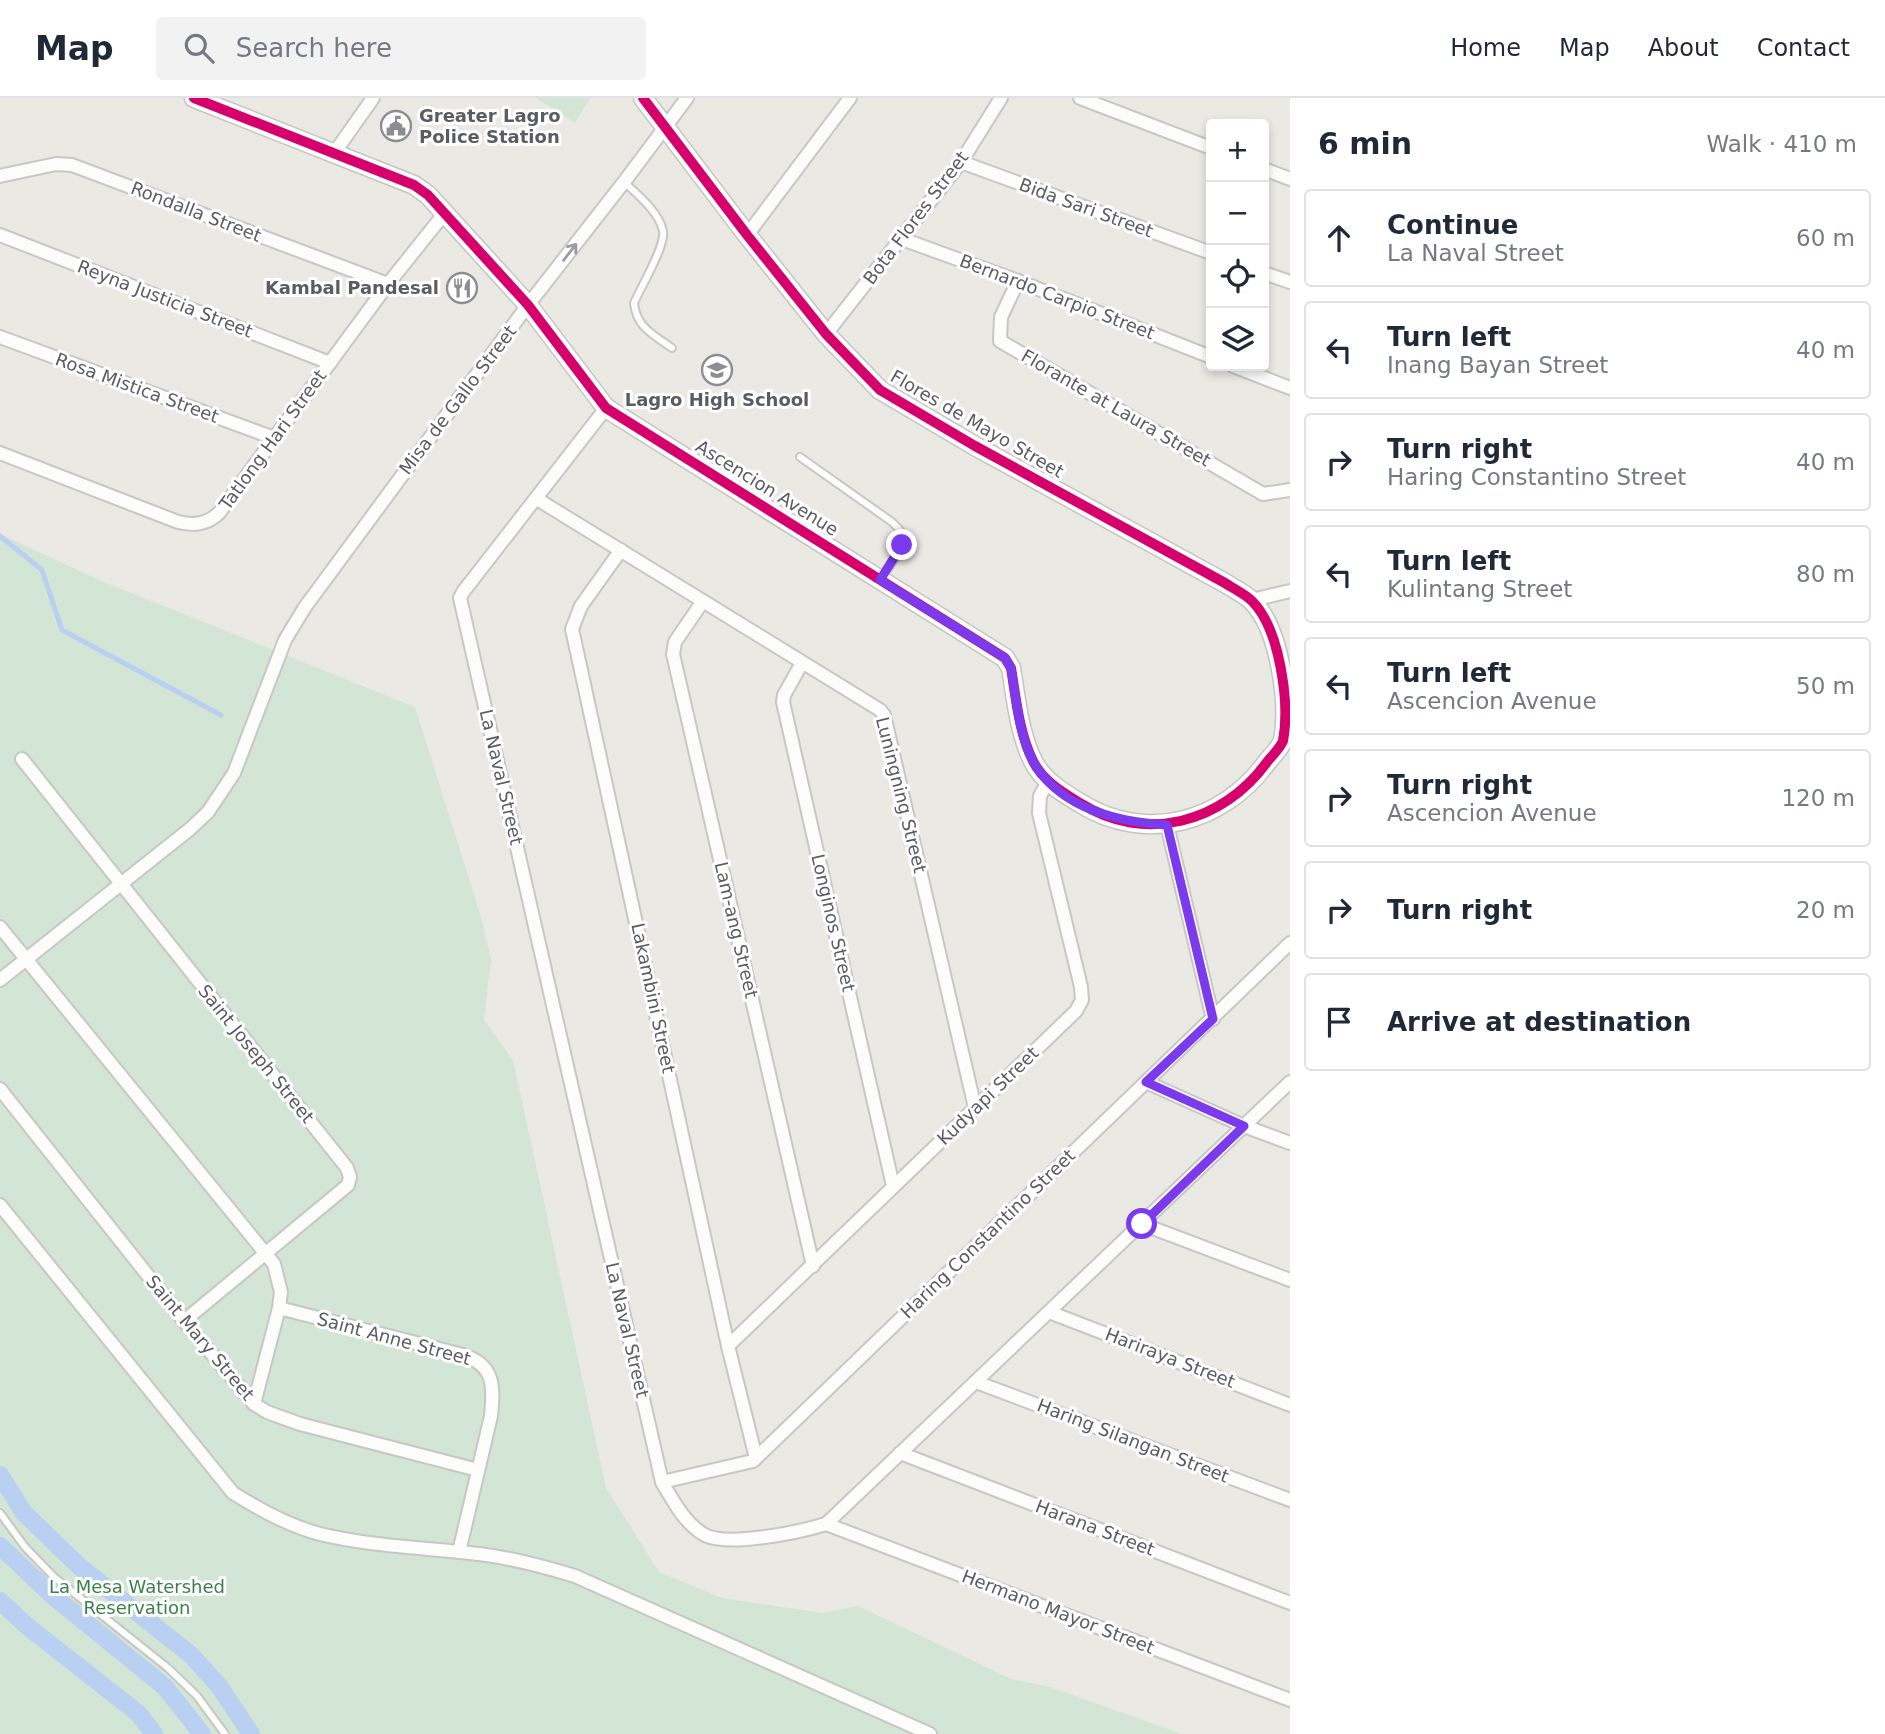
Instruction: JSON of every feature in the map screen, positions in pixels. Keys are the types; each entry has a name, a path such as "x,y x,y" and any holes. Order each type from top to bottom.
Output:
{"street":[{"name":"Ascencion Avenue","path":"194,98 414,185 528,305 606,408 1005,658 1011,668 1025,742 1034,763 1048,781 1088,808 1132,823 1167,825 1198,818 1229,801 1257,776 1286,742"},
{"path":"335,152 373,98"},
{"name":"Flores de Mayo Street","path":"643,98 826,334 880,390 1252,600 1270,626 1280,650 1288,687 1286,742"},
{"name":"Misa de Gallo Street","path":"0,980 190,829 222,794 234,773 285,640 304,607 528,305 687,98"},
{"path":"747,235 850,98"},
{"name":"Bota Flores Street","path":"826,334 961,162 1001,98"},
{"path":"1080,98 1206,146"},
{"name":"Bida Sari Street","path":"961,162 1206,251"},
{"name":"Rondalla Street","path":"2,180 56,164 72,165 388,284"},
{"path":"1269,171 1290,179"},
{"name":"Tatlong Hari Street","path":"0,453 178,522 201,524 211,521 388,284 444,214"},
{"name":"Reyna Justicia Street","path":"0,235 330,363"},
{"name":"Bernardo Carpio Street","path":"902,239 1018,281 1206,355"},
{"path":"1269,275 1290,282"},
{"name":"Florante at Laura Street","path":"1018,281 1001,317 1000,341 1263,494 1290,490"},
{"name":"Rosa Mistica Street","path":"0,337 274,439"},
{"path":"1246,371 1290,388"},
{"name":"La Naval Street","path":"606,408 460,598 662,1482 687,1519 713,1539 726,1540 802,1531 826,1524 1290,1082"},
{"name":"Luningning Street","path":"537,499 880,709 884,715 975,1108"},
{"name":"Lakambini Street","path":"621,550 581,607 572,629 728,1346 756,1458"},
{"path":"1252,600 1290,591"},
{"name":"Lam-ang Street","path":"703,601 675,642 673,654 813,1266"},
{"name":"Longinos Street","path":"802,663 783,702 893,1186"},
{"name":"Saint Joseph Street","path":"22,759 347,1168 348,1185 184,1321"},
{"name":"Kudyapi Street","path":"728,1346 1076,1011 1082,1000 1081,987 1039,813 1040,796 1048,781"},
{"path":"1167,825 1213,1019"},
{"path":"0,927 265,1253 278,1275 281,1292 279,1308 254,1404"},
{"name":"Haring Constantino Street","path":"662,1482 750,1463 756,1458 1290,943"},
{"path":"1146,1082 1244,1126 1290,1143"},
{"name":"Saint Mary Street","path":"0,1089 184,1321 254,1404 274,1415 300,1424 478,1469"},
{"path":"0,1205 233,1493 259,1509 320,1534 355,1541 459,1552 537,1565 575,1576 930,1734"},
{"path":"1142,1224 1290,1280"},
{"name":"Saint Anne Street","path":"279,1308 476,1359 485,1367 491,1379 493,1396 459,1552"},
{"name":"Hariraya Street","path":"1049,1312 1290,1405"},
{"name":"Haring Silangan Street","path":"976,1382 1290,1500"},
{"name":"Harana Street","path":"901,1453 1290,1603"},
{"name":"Hermano Mayor Street","path":"826,1524 1290,1700"}],"lane":[{"path":"624,182 657,218 663,232 661,248 634,303 635,312 639,324 672,348"},
{"path":"800,457 898,528 903,536 902,545 880,580"},
{"path":"0,1513 25,1547 54,1577 168,1668 197,1696 225,1734"}],"green space":[{"path":"536,98 590,98 575,123"},
{"name":"La Mesa Watershed Reservation","path":"0,534 99,580 415,707 481,917 491,960 484,1020 513,1060 606,1488 659,1572 722,1598 822,1613 858,1606 1011,1679 1050,1687 1182,1734 0,1734"}],"waterway":[{"path":"0,536 42,570 62,630 221,715"},
{"path":"0,1475 24,1513 80,1567 191,1655 219,1686 251,1734"},
{"path":"0,1546 53,1596 165,1687 202,1734"},
{"path":"0,1601 27,1626 139,1714 154,1734"}],"cycle path":[{"path":"194,98 414,185 428,195 528,305 606,408 1005,658 1011,668 1016,703 1028,750 1037,768 1066,795 1105,816 1156,824 1181,821 1206,813 1249,783 1282,744 1285,725 1284,687 1276,648 1262,613 1252,601 1225,583 975,446 880,390 826,334 643,98"}],"place":[{"name":"Greater Lagro Police Station","path":"396,126"},
{"name":"Kambal Pandesal","path":"462,288"},
{"name":"Lagro High School","path":"717,370"}],"route":[{"path":"902,545 880,580 1005,658 1011,668 1025,742 1034,763 1048,781 1065,794 1103,815 1132,823 1167,825 1213,1019 1146,1082 1244,1126 1142,1224"}]}
